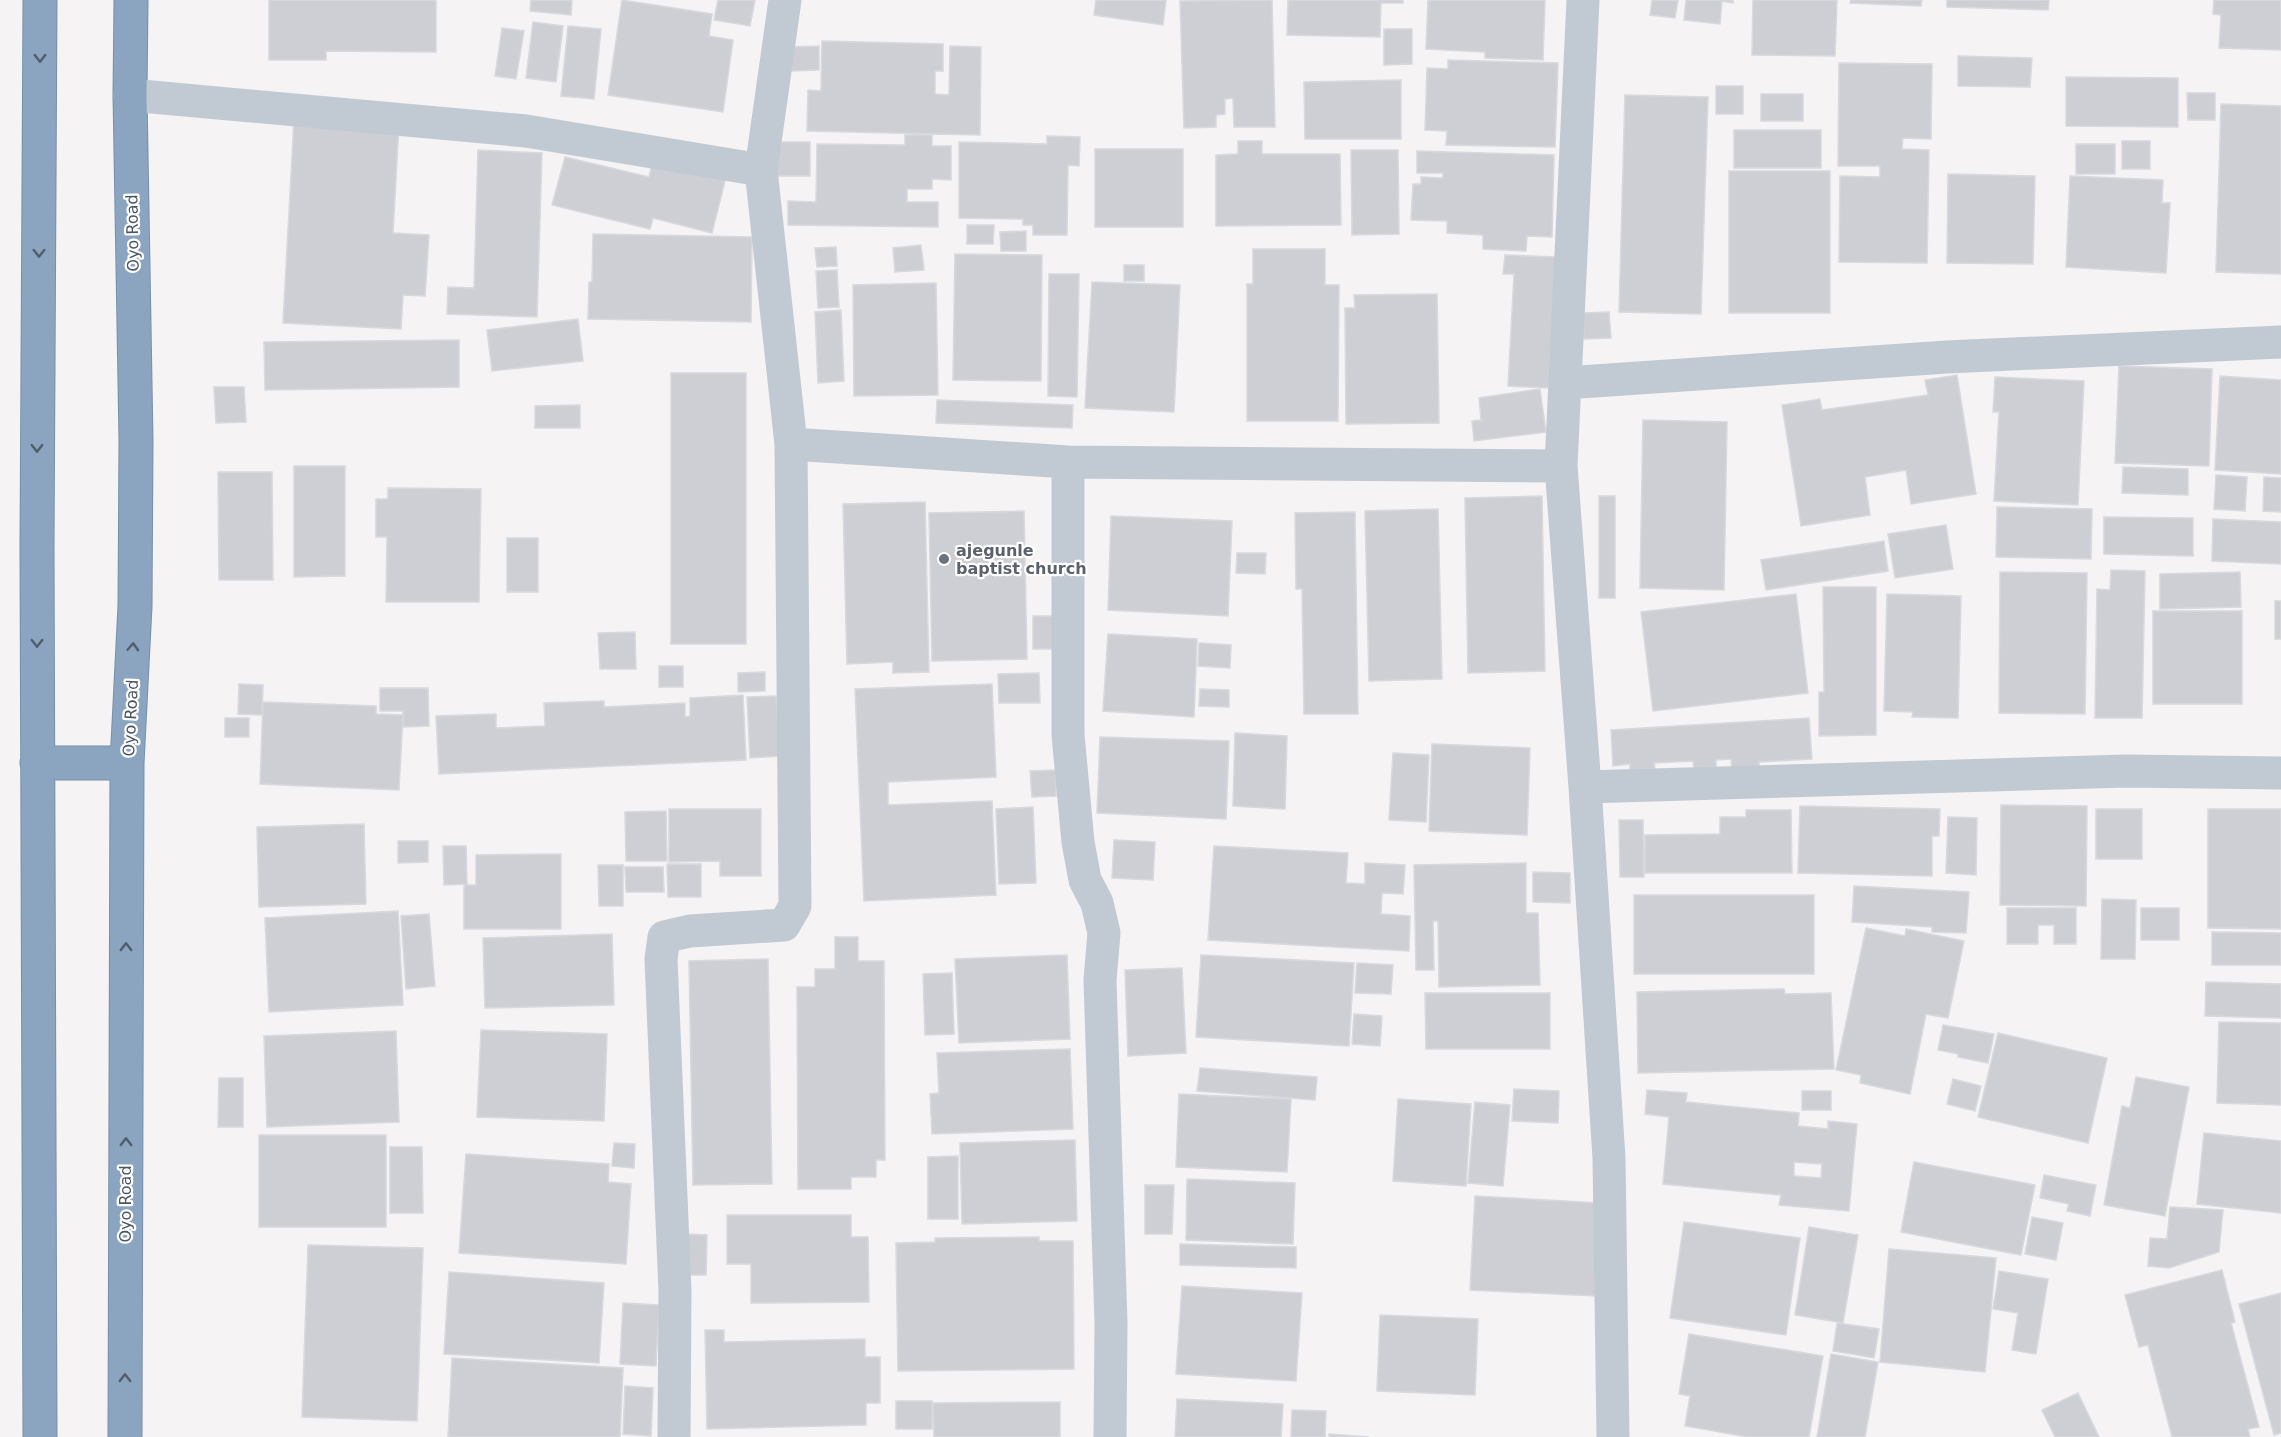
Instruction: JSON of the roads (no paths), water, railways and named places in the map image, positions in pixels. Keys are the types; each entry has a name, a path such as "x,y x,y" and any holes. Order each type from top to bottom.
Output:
{"highway":[{"path":"40,0 37,764 40,1437"},
{"name":"Oyo Road","path":"125,1437 127,764 135,606 136,440 130,95 131,0"},
{"path":"37,764 127,764"}],"street":[{"path":"674,1437 675,1292 661,959 664,937 690,931 784,925 795,906 790,444 760,170 785,0"},
{"path":"1583,0 1561,466 1586,787 1609,1158 1613,1437"},
{"path":"130,95 526,131 760,170"},
{"path":"1565,383 1947,357 2281,342"},
{"path":"790,444 1068,462 1561,466"},
{"path":"1068,462 1066,556 1068,735 1078,843 1085,880 1096,903 1104,933 1100,980 1112,1323 1110,1437"},
{"path":"1586,787 2126,771 2281,772"}],"place":[{"name":"ajegunle baptist church","path":"944,559"}]}
